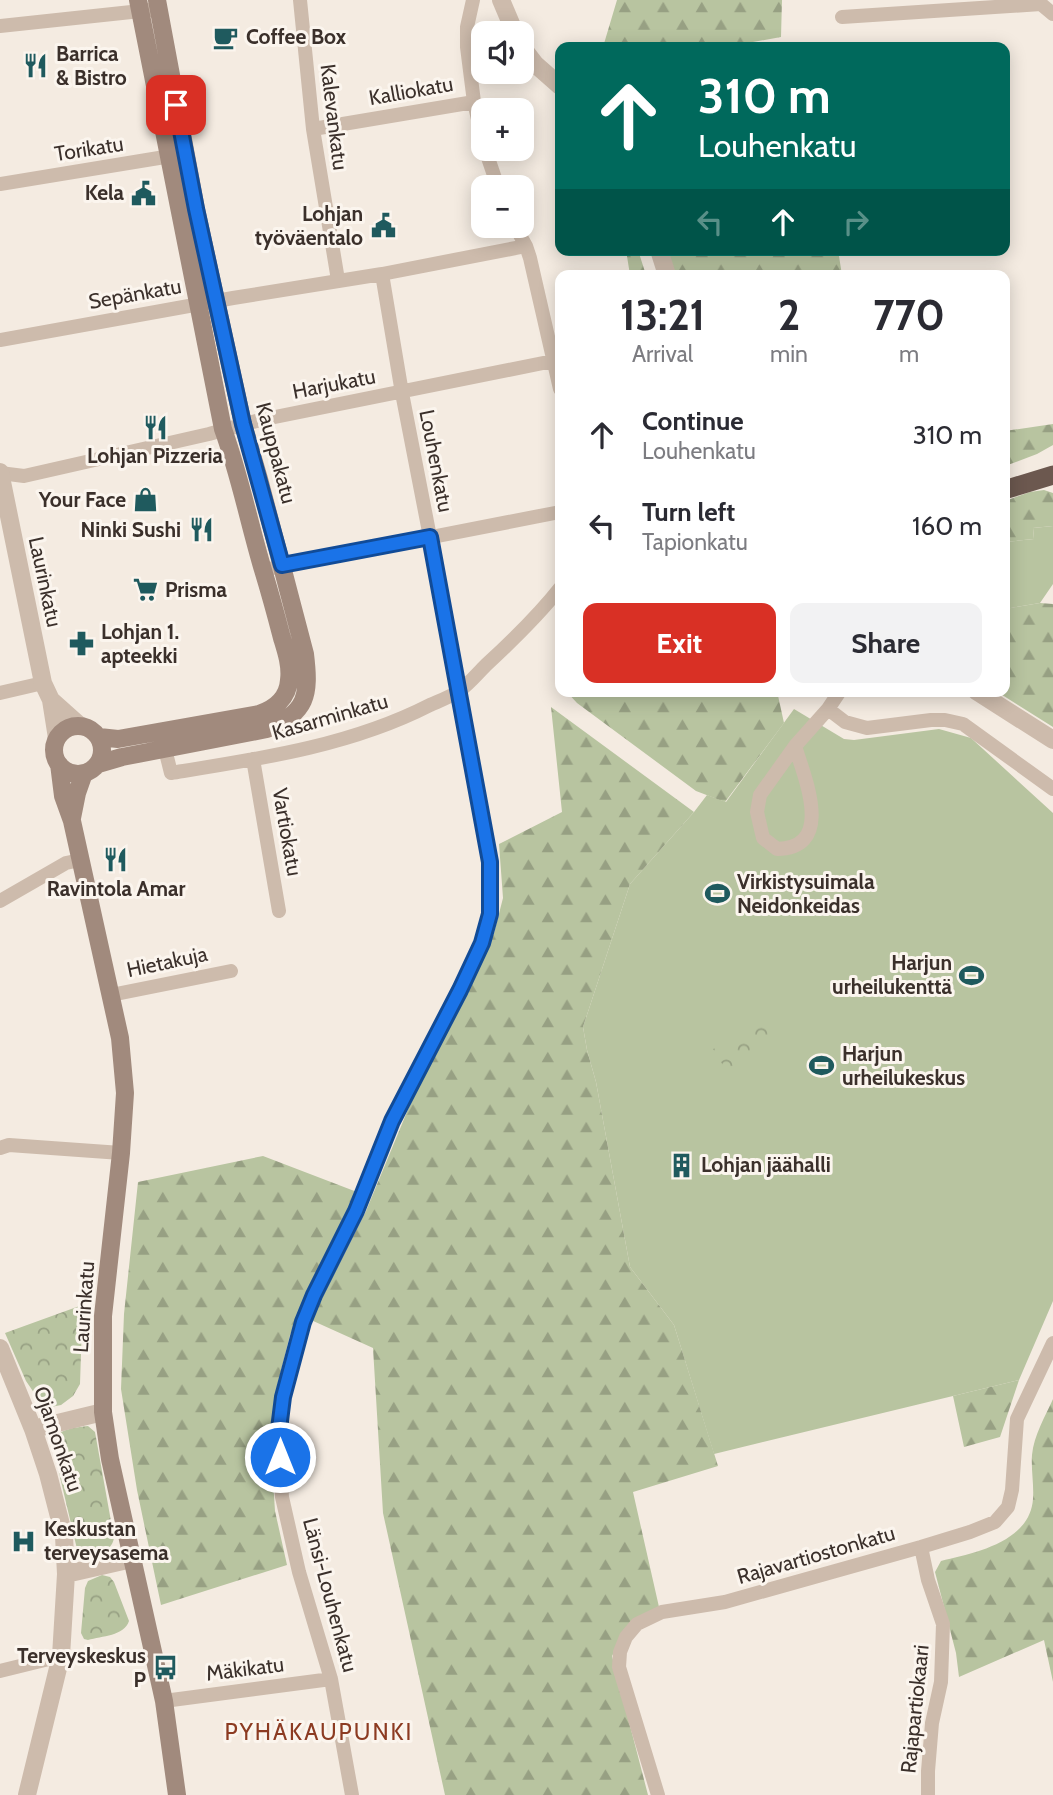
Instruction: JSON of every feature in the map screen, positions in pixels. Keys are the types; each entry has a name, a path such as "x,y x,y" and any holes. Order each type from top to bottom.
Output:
{"highway":[{"path":"1010,488 1053,475"}],"main road":[{"name":"Kauppakatu","path":"99,737 118,739 258,714 278,704 288,688 290,678 287,657 239,477 223,429 198,304 176,155 148,5"},
{"name":"Kauppakatu","path":"91,769 122,757 267,729 291,717 304,700 309,679 306,654 243,424 216,301 176,155"},
{"path":"79,725 94,731 99,737 103,751 91,769 70,773 59,764 54,751 57,738 66,729 79,725"},
{"name":"Laurinkatu","path":"59,764 63,796 72,821 120,1038 124,1079 121,1153 103,1316 103,1412 110,1459 164,1701 177,1795"},
{"name":"Laurinkatu","path":"72,821 76,795 91,769"}],"street":[{"name":"Kalevankatu","path":"300,0 313,129 338,280"},
{"path":"473,0 467,37 474,98"},
{"path":"501,0 511,21"},
{"path":"842,18 1041,4 1053,14"},
{"path":"0,26 148,5"},
{"path":"534,63 555,82"},
{"name":"Kalliokatu","path":"313,129 471,103"},
{"name":"Torikatu","path":"0,184 176,155"},
{"path":"522,238 537,284 555,366"},
{"name":"Sepänkatu","path":"0,340 382,274 526,246"},
{"name":"Louhenkatu","path":"382,274 401,393 490,862"},
{"name":"Harjukatu","path":"0,473 23,476 243,424 554,362"},
{"name":"Laurinkatu","path":"0,473 43,683 51,699 57,738"},
{"path":"263,570 555,513"},
{"name":"Kasarminkatu","path":"165,749 171,773 254,760 358,735 411,715 459,691 511,642 555,593"},
{"path":"0,693 43,683"},
{"path":"795,746 810,795 812,826 802,841 789,849 777,849 763,838 757,812 760,795 795,746 836,697"},
{"path":"985,697 1053,740"},
{"name":"Laurinkatu","path":"51,699 79,725"},
{"path":"828,709 845,722 866,728 932,720 963,724 1053,789"},
{"name":"Vartiokatu","path":"254,760 279,911"},
{"path":"0,901 66,863 80,860"},
{"name":"Länsi-Louhenkatu","path":"352,1795 331,1679 299,1572 282,1497 278,1437 283,1397 303,1322 314,1295 356,1211 392,1121 482,943 490,914 490,862"},
{"name":"Hietakuja","path":"111,995 231,971"},
{"path":"0,1148 9,1145 121,1153"},
{"name":"Rajavartiostonkatu","path":"658,1795 619,1667 620,1652 626,1637 637,1624 662,1612 725,1602 921,1547 995,1522 1008,1507 1012,1490 1017,1419 1053,1343"},
{"name":"Ojamonkatu","path":"0,1348 33,1429 64,1536 66,1574 61,1656 27,1795"},
{"path":"33,1429 103,1412"},
{"name":"Rajapartiokaari","path":"921,1547 928,1580 943,1624 941,1682 932,1723 928,1795"},
{"path":"66,1574 132,1559"},
{"path":"0,1671 61,1656"},
{"name":"Mäkikatu","path":"164,1701 331,1679"}],"green space":[{"path":"617,0 782,0 781,37 753,42 604,42"},
{"path":"627,256 640,256 644,270 629,270"},
{"path":"669,256 839,256 841,270 673,270"},
{"path":"1053,424 1053,445 1010,464 1010,430"},
{"path":"1044,490 1053,493 1053,526 1033,528 1034,539 1010,541 1010,499"},
{"path":"1053,526 1053,584 1040,603 1010,608 1010,541 1034,539 1033,528"},
{"path":"1040,603 1053,604 1053,727 1006,697 1010,697 1010,608"},
{"path":"572,697 778,697 784,723 725,802 696,791"},
{"path":"551,707 694,812 630,884 583,1027 596,1082 630,1267 674,1325 718,1466 633,1492 659,1607 631,1621 612,1656 648,1795 445,1795 383,1513 373,1348 311,1320 366,1211 409,1107 494,933 503,898 499,844 562,812"},
{"name":"Harjun urheilukeskus","path":"794,709 844,739 939,729 971,738 1053,813 1053,1301 1019,1380 714,1454 674,1325 630,1267 596,1082 583,1027 630,884 707,795 726,802"},
{"path":"768,1012 770,1034 758,1057 732,1080 713,1049 737,1040"},
{"path":"263,1156 357,1192 290,1335 276,1391 270,1435 275,1511 287,1565 161,1605 137,1490 121,1389 124,1314 138,1182"},
{"path":"85,1304 80,1384 73,1396 61,1405 51,1407 41,1403 26,1381 5,1333"},
{"path":"1019,1380 1000,1437 964,1447 953,1396"},
{"path":"1053,1399 1053,1682 1044,1640 959,1677 956,1653 935,1572 941,1561 999,1543 1022,1526 1030,1514 1033,1499 1033,1448"},
{"path":"88,1426 95,1432 114,1538 106,1550 82,1554 77,1549 52,1443 58,1434 72,1428"},
{"path":"102,1575 110,1577 114,1582 129,1621 118,1633 88,1640 84,1639 81,1633 85,1588 88,1581"}],"place":[{"name":"Coffee Box","path":"226,37"},
{"name":"Barrica & Bistro","path":"36,66"},
{"name":"Kela","path":"144,193"},
{"name":"Lohjan työväentalo","path":"383,226"},
{"name":"Lohjan Pizzeria","path":"155,427"},
{"name":"Your Face","path":"146,500"},
{"name":"Ninki Sushi","path":"201,530"},
{"name":"Prisma","path":"145,590"},
{"name":"Lohjan 1. apteekki","path":"81,644"},
{"name":"Ravintola Amar","path":"116,860"},
{"name":"Virkistysuimala Neidonkeidas","path":"717,894"},
{"name":"Harjun urheilukenttä","path":"972,975"},
{"name":"Harjun urheilukeskus","path":"822,1066"},
{"name":"Lohjan jäähalli","path":"681,1165"},
{"name":"Keskustan terveysasema","path":"24,1541"},
{"name":"Terveyskeskus P","path":"166,1668"}],"district":[{"name":"PYHÄKAUPUNKI","path":"319,1732"}],"route":[{"path":"176,105 243,424 282,565 430,537 490,862 490,914 482,943 392,1121 356,1211 303,1322 283,1397 278,1437 280,1457"}]}
